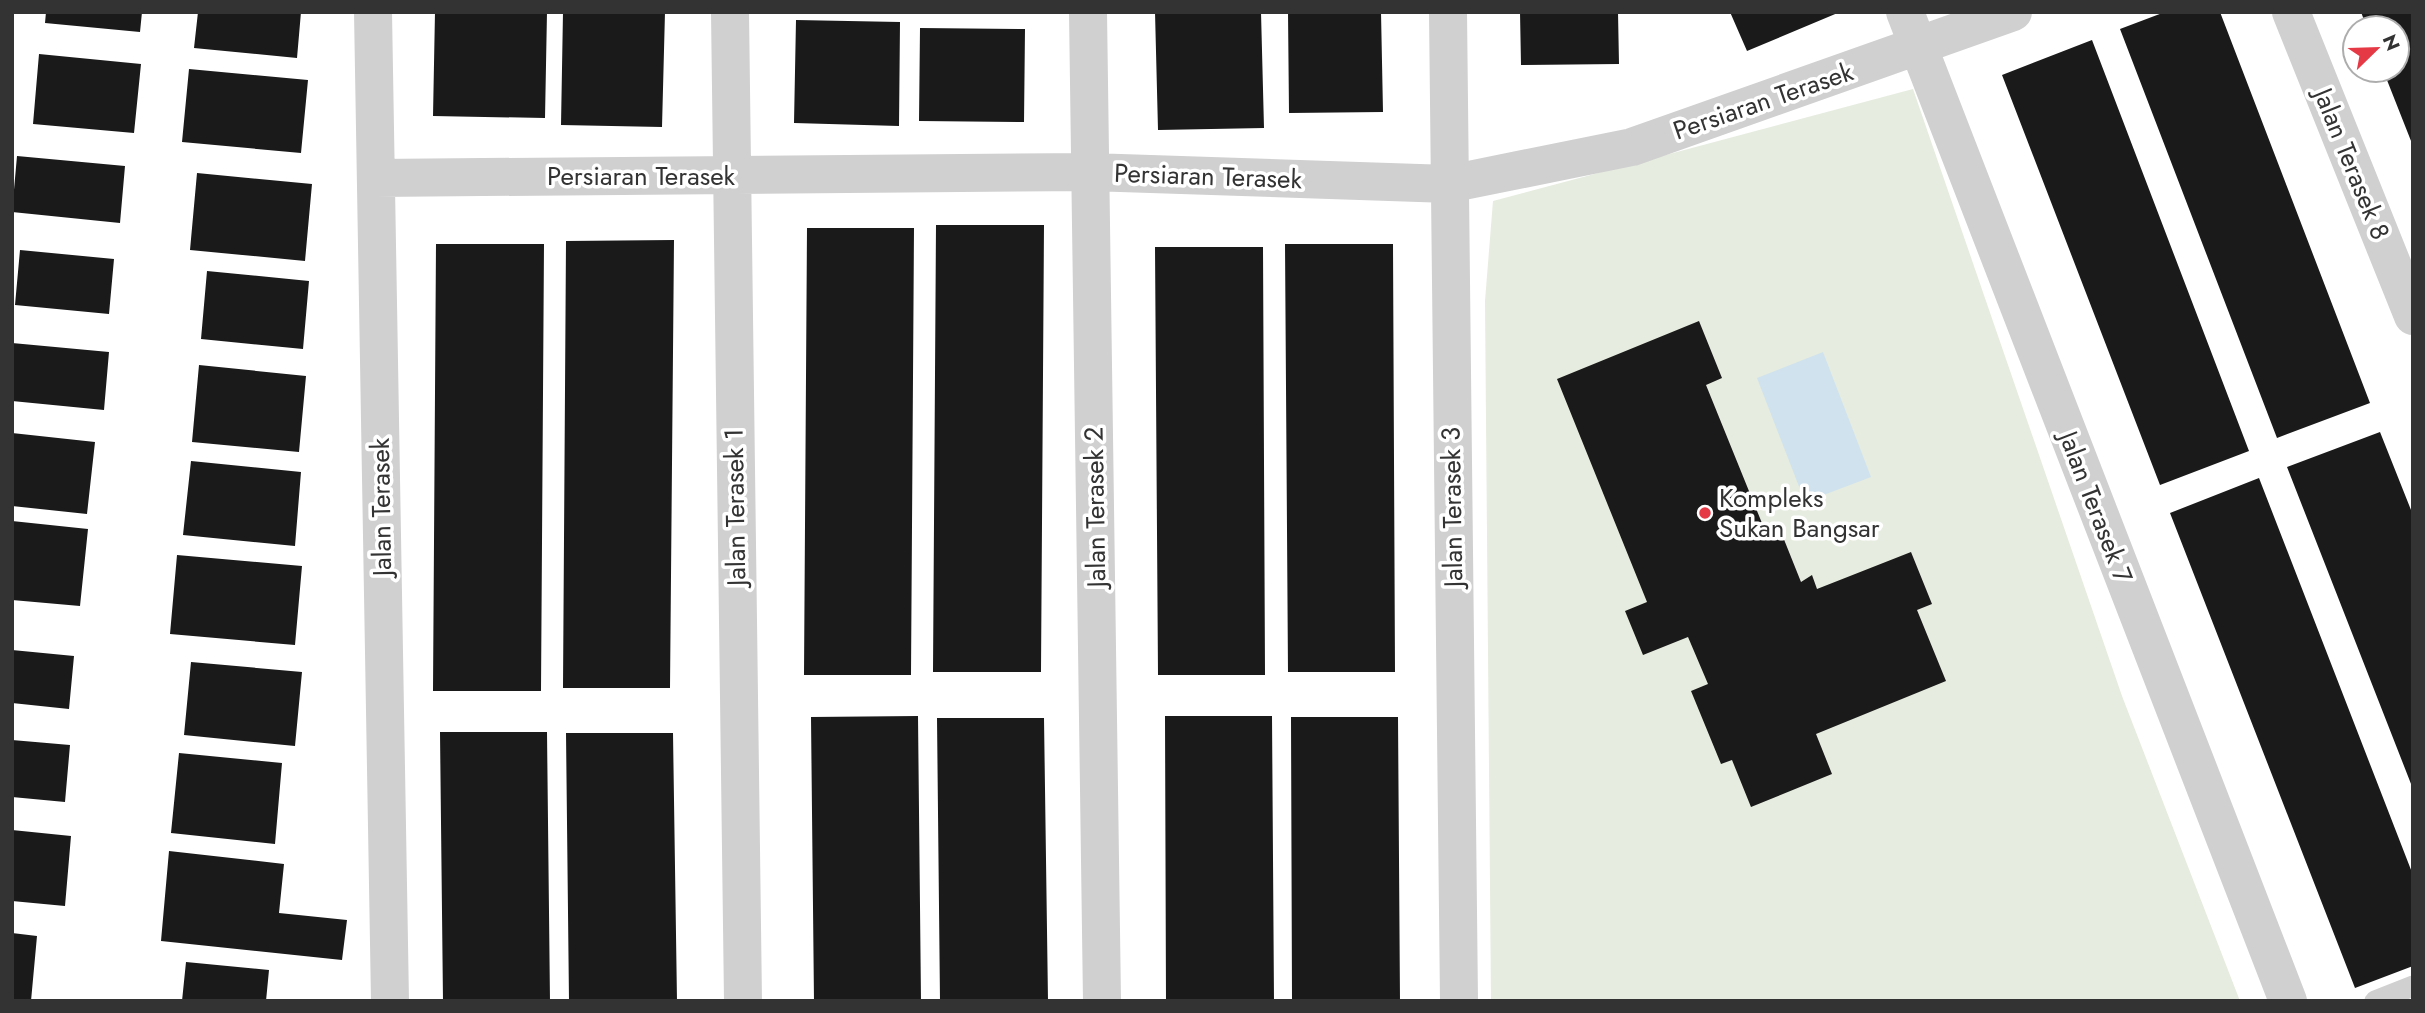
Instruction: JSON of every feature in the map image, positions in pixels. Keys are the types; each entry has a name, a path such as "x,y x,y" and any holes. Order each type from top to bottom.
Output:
{"street":[{"name":"Jalan Terasek","path":"373,12 390,1001"},
{"name":"Jalan Terasek 1","path":"730,12 730,175 743,1001"},
{"name":"Jalan Terasek 2","path":"1088,12 1102,1001"},
{"name":"Jalan Terasek 3","path":"1448,12 1458,1001"},
{"name":"Persiaran Terasek","path":"376,178 1090,172 1449,184 1632,147 1911,29 2013,12"},
{"name":"Jalan Terasek 8","path":"2291,12 2413,316"},
{"name":"Jalan Terasek 7","path":"1911,29 2288,1001"}],"lane":[{"path":"2375,1001 2413,986"}],"shaded area":[{"name":"Kompleks Sukan Bangsar","path":"1913,89 2122,696 2240,1001 1491,1001 1485,301 1493,201"}],"water":[{"path":"1823,352 1871,477 1805,502 1757,378"}],"building":[{"path":"46,12 142,12 140,32 45,23"},
{"path":"198,12 301,12 297,58 194,48"},
{"path":"435,12 547,12 545,118 433,116"},
{"path":"563,12 665,12 662,127 561,125"},
{"path":"1155,12 1261,12 1264,128 1158,130"},
{"path":"1288,12 1381,12 1383,112 1289,113"},
{"path":"1520,12 1618,12 1619,64 1521,65"},
{"path":"1730,12 1840,12 1747,51"},
{"path":"2165,12 2220,12 2370,403 2277,438 2120,29"},
{"path":"2361,12 2413,12 2413,146 2389,84 2411,84 2411,14"},
{"path":"796,20 900,22 899,126 794,123"},
{"path":"920,28 1025,29 1024,122 919,121"},
{"path":"2092,40 2249,451 2160,485 2002,75"},
{"path":"39,54 141,64 134,133 33,124"},
{"path":"189,69 308,80 301,153 182,142"},
{"path":"17,156 125,166 120,223 12,212"},
{"path":"197,173 312,184 305,261 190,250"},
{"path":"936,225 1044,225 1041,672 933,672"},
{"path":"807,228 914,228 911,675 804,675"},
{"path":"674,240 670,688 563,688 566,241"},
{"path":"436,244 544,244 541,691 433,691"},
{"path":"1285,244 1393,244 1395,672 1288,672"},
{"path":"1155,247 1263,247 1265,675 1158,675"},
{"path":"20,250 114,259 109,314 15,305"},
{"path":"207,271 309,281 303,349 201,339"},
{"path":"1699,321 1722,378 1706,385 1768,538 1781,532 1801,582 1812,575 1817,589 1911,552 1932,604 1917,610 1946,681 1816,734 1832,774 1751,807 1732,760 1721,764 1691,691 1708,684 1688,637 1643,655 1625,611 1647,602 1557,379"},
{"path":"12,343 109,352 104,410 12,401"},
{"path":"199,365 306,376 299,452 192,442"},
{"path":"2380,432 2413,515 2413,789 2287,467"},
{"path":"12,433 95,442 87,514 12,506"},
{"path":"191,461 301,472 295,546 183,535"},
{"path":"2259,478 2413,875 2413,966 2355,988 2170,513"},
{"path":"12,521 88,529 80,606 12,600"},
{"path":"177,555 302,566 295,645 170,634"},
{"path":"12,650 74,656 69,709 12,703"},
{"path":"191,662 302,672 295,746 184,735"},
{"path":"918,716 921,1001 814,1001 811,717"},
{"path":"1165,716 1272,716 1274,1001 1166,1001"},
{"path":"1291,717 1398,717 1400,1001 1292,1001"},
{"path":"937,718 1044,718 1048,1001 940,1001"},
{"path":"440,732 547,732 550,1001 443,1001"},
{"path":"566,733 673,733 677,1001 569,1001"},
{"path":"12,740 70,745 65,802 12,797"},
{"path":"179,753 282,763 275,844 171,833"},
{"path":"12,830 71,836 65,906 12,901"},
{"path":"169,851 284,864 279,913 347,920 342,960 161,941"},
{"path":"12,933 37,936 31,1001 12,1001"},
{"path":"186,962 269,970 266,1001 182,1001"}],"place":[{"name":"Kompleks Sukan Bangsar","path":"1705,513"}]}
